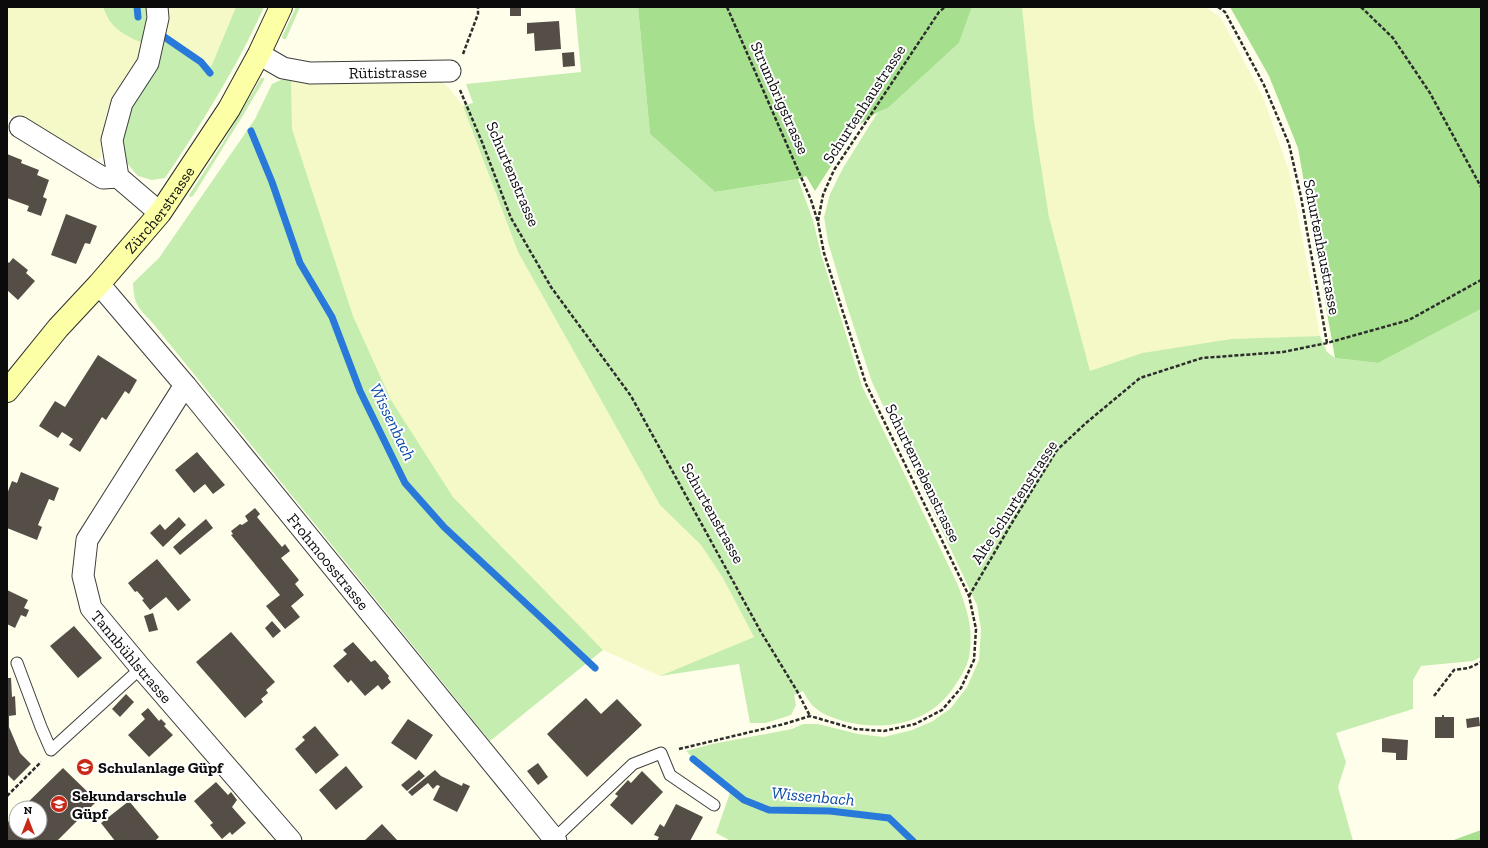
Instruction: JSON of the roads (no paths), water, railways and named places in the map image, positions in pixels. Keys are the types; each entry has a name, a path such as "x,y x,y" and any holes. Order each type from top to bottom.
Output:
{"main road":[{"name":"Zürcherstrasse","path":"7,391 58,328 99,284 160,213 229,109 281,7"}],"street":[{"path":"157,7 158,18 148,63 122,103 112,140 118,177 160,213"},
{"name":"Rütistrasse","path":"258,54 283,68 310,73 450,71"},
{"path":"20,127 103,178 118,177"},
{"name":"Frohmoosstrasse","path":"99,284 185,385 555,839"},
{"name":"Tannbühlstrasse","path":"185,385 87,540 83,576 91,608 291,841"}],"lane":[{"path":"17,663 51,750 141,668"},
{"path":"555,839 633,764 661,753 670,775 714,806"}],"waterway":[{"name":"Wissenbach","path":"137,7 138,17"},
{"name":"Wissenbach","path":"163,36 201,62 210,73"},
{"name":"Wissenbach","path":"251,131 272,182 300,263 332,317 360,391 405,483 444,527 595,668"},
{"name":"Wissenbach","path":"693,759 744,800 769,810 830,811 889,818 913,841"}],"place":[{"name":"Schulanlage Güpf","path":"85,767"},
{"name":"Sekundarschule Güpf","path":"59,804"}]}
